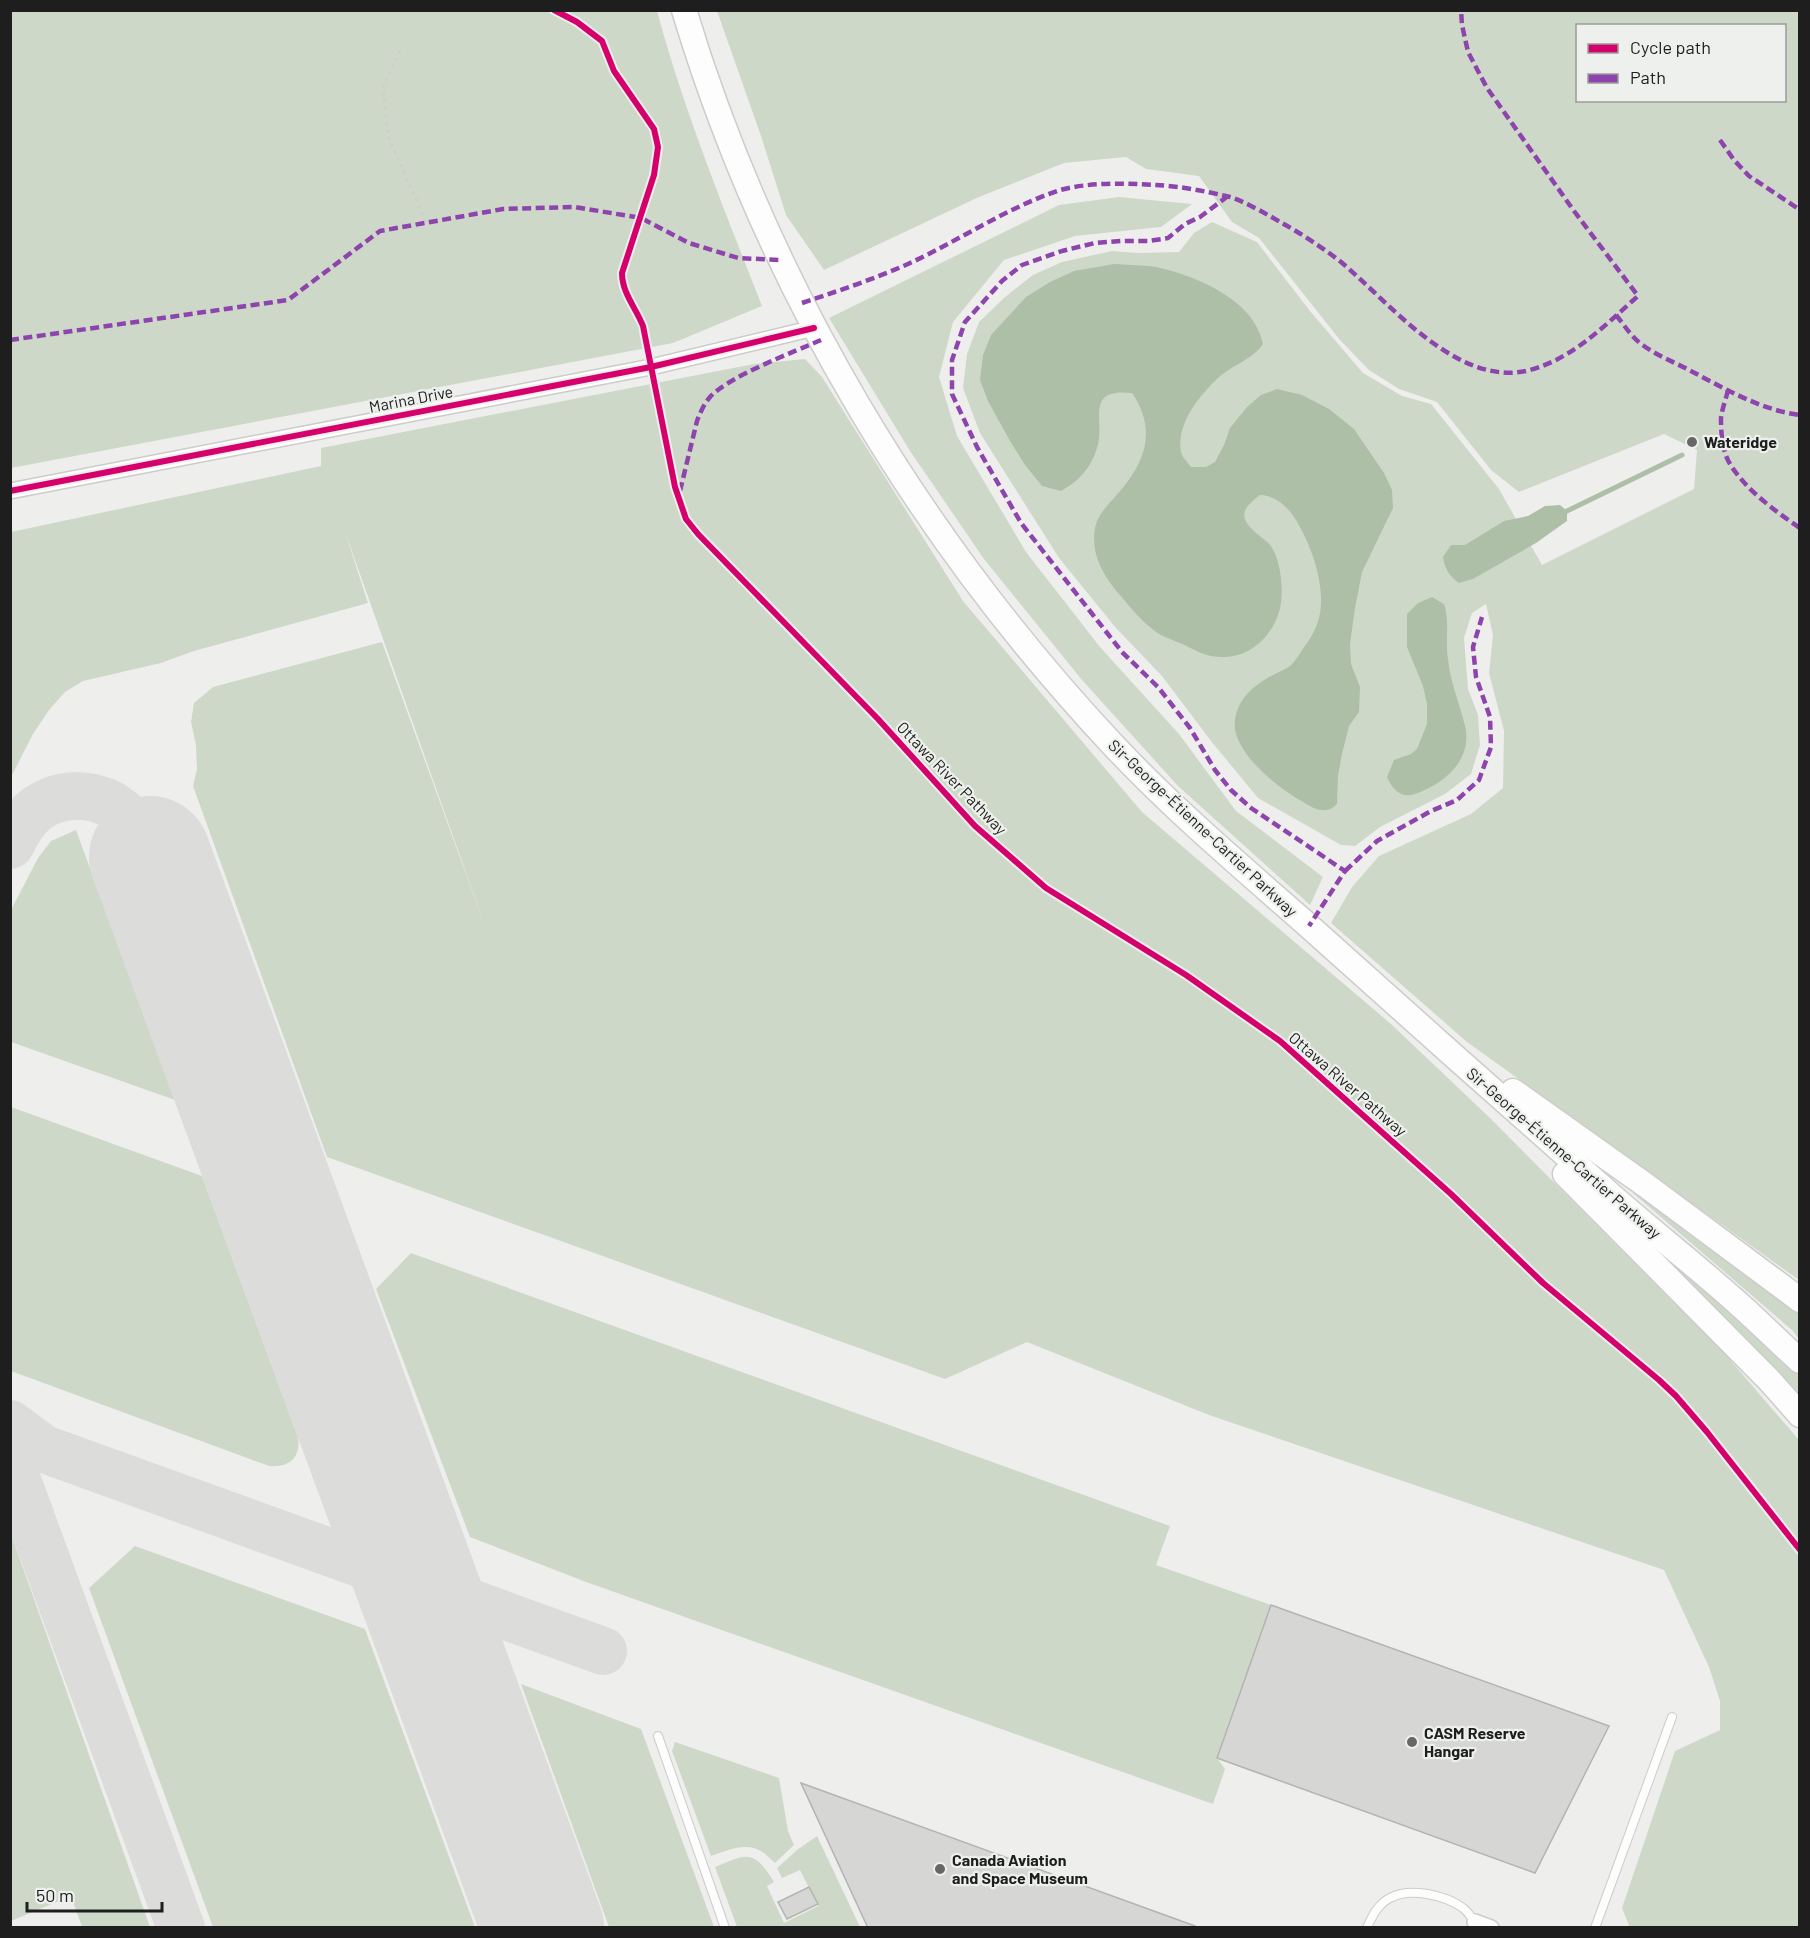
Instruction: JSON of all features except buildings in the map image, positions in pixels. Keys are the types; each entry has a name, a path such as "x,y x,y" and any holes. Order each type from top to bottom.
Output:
{"main road":[{"name":"Sir-George-Étienne-Cartier Parkway","path":"684,10 745,182 814,328 893,463 935,527 1003,618 1085,714 1150,783 1418,1024 1740,1305 1800,1361"},
{"path":"1418,1024 1644,1184 1800,1300"},
{"path":"1418,1024 1769,1380 1800,1415"}],"street":[{"name":"Marina Drive","path":"10,491 651,367 814,328"},
{"path":"1475,1922 1491,1928"}],"lane":[{"path":"1595,1928 1672,1717"},
{"path":"658,1736 725,1928"},
{"path":"1367,1928 1375,1911 1383,1902 1392,1897 1412,1893 1454,1903 1475,1922"}],"path":[{"path":"400,51 382,87 388,136 427,224"}],"shaded area":[{"path":"10,11 657,11 692,123 762,306 673,343 11,468"},
{"path":"717,11 1799,11 1799,1280 1467,1042 1331,923 1352,887 1379,856 1471,814 1503,788 1504,731 1489,673 1493,635 1486,604 1472,613 1464,638 1468,689 1478,715 1480,745 1471,774 1445,794 1380,827 1355,846 1341,845 1258,798 1162,676 1116,628 1059,558 980,433 963,388 967,354 979,322 1033,275 1062,262 1112,251 1179,252 1194,233 1212,222 1257,242 1310,311 1363,373 1402,396 1431,404 1499,489 1542,565 1694,489 1697,450 1664,434 1519,492 1491,470 1437,402 1399,389 1369,370 1340,340 1259,238 1232,222 1199,176 1146,169 1126,157 1064,163 979,197 824,270 786,215"},
{"path":"1119,197 1192,204 1161,227 1075,236 1004,260 953,322 939,377 957,436 1026,552 1100,647 1179,734 1236,811 1323,877 1310,905 1178,786 1082,680 984,559 910,451 829,318 1059,205"},
{"path":"1114,264 1156,267 1205,283 1236,302 1257,328 1263,344 1253,354 1224,373 1190,411 1180,442 1181,452 1191,467 1206,467 1215,462 1230,428 1247,407 1261,395 1277,389 1302,395 1329,409 1354,429 1384,473 1392,490 1393,508 1362,572 1355,608 1350,644 1351,664 1360,687 1359,712 1349,726 1338,776 1337,804 1330,809 1313,808 1283,789 1248,756 1236,732 1235,720 1244,698 1261,682 1288,668 1312,635 1319,618 1320,583 1314,560 1305,537 1288,510 1279,501 1260,495 1248,506 1244,515 1248,525 1270,545 1280,569 1281,599 1274,625 1261,642 1243,653 1222,657 1204,654 1161,635 1143,621 1119,594 1098,562 1094,544 1096,524 1103,510 1137,468 1145,443 1144,419 1132,393 1117,393 1107,396 1102,401 1099,408 1099,438 1091,462 1084,473 1061,491 1042,486 1025,465 988,401 980,380 983,355 991,335 1026,297 1050,282 1074,271"},
{"path":"805,359 822,377 963,601 1142,812 1391,1024 1490,1118 1726,1355 1799,1440 1799,1927 1630,1928 1622,1908 1675,1751 1720,1730 1720,1701 1709,1667 1664,1570 1209,1415 1027,1342 945,1379 327,1157 193,786 197,769 196,745 191,722 194,703 213,687 382,642 487,932 345,532 368,603 194,651 161,663 83,681 65,692 49,710 33,734 11,777 11,532 321,466 321,448 754,364"},
{"path":"1560,505 1567,511 1567,521 1536,543 1473,579 1459,583 1448,572 1443,557 1451,545 1465,545 1504,521 1528,516 1545,506"},
{"path":"1432,597 1444,604 1446,611 1449,668 1465,726 1465,750 1454,769 1446,777 1426,790 1405,795 1394,789 1387,777 1394,760 1411,754 1417,749 1427,724 1427,704 1423,686 1407,647 1407,614 1418,603"},
{"path":"76,830 175,1100 11,1042 11,910 38,858 51,841"},
{"path":"11,1107 202,1176 298,1437 298,1451 292,1460 282,1465 269,1466 11,1371"},
{"path":"1632,1187 1799,1311 1799,1339 1792,1330 1633,1193"},
{"path":"1664,1252 1800,1375 1799,1402 1661,1257"},
{"path":"411,1253 1170,1526 1156,1565 1271,1605 1217,1758 1225,1769 1213,1804 586,1582 470,1537 376,1289"},
{"path":"10,1534 150,1927 82,1927 71,1896 11,1921"},
{"path":"135,1546 365,1629 475,1927 213,1927 89,1588"},
{"path":"521,1684 641,1729 714,1927 609,1927"},
{"path":"675,1742 779,1778 788,1831 794,1845 775,1863 758,1849 745,1847 711,1856 672,1751"},
{"path":"817,1836 860,1927 737,1927 715,1867 742,1857 755,1859 774,1882 767,1886 784,1923 818,1906 800,1870 782,1878 777,1868"}],"waterway":[{"path":"1567,511 1682,455"}],"taxiway":[{"path":"10,845 24,821 38,808 64,797 79,796 107,802 119,810 135,829 150,857"},
{"path":"10,1424 44,1449 603,1651"},
{"path":"10,1461 181,1928"},
{"path":"400,1538 431,1580 447,1592"},
{"path":"373,1574 414,1614 446,1662"}],"runway":[{"path":"150,857 543,1928"}],"marked path":[{"path":"802,303 908,264 1000,216 1057,191 1106,184 1164,186 1232,198 1290,227 1341,262 1403,319 1451,355 1477,367 1503,372 1530,370 1546,365 1575,349 1638,296 1574,211 1487,88 1468,52 1461,10"},
{"path":"1720,140 1749,176 1800,210"},
{"path":"1228,196 1168,238 1095,243 1062,251 1022,265 1002,281 965,322 952,360 952,394 977,447 1021,523 1122,652 1158,687 1190,728 1215,770 1231,790 1251,808 1345,871 1309,926"},
{"path":"10,340 288,300 380,231 503,209 575,207 641,218 689,243 738,258 780,260"},
{"path":"1616,315 1636,339 1655,353 1743,397 1771,408 1800,415"},
{"path":"680,491 697,421 710,397 746,373 821,340"},
{"path":"1728,390 1721,418 1722,442 1727,459 1744,483 1800,528"},
{"path":"1345,871 1377,841 1431,811 1457,800 1479,780 1491,747 1490,717 1476,677 1473,647 1482,617"}],"cycle path":[{"name":"Ottawa River Pathway","path":"554,10 577,22 602,41 614,71 654,129 658,147 654,175 622,273 627,294 643,326 675,487 686,519 698,534 878,719 975,826 1046,888 1186,975 1280,1041 1451,1194 1543,1283 1659,1380 1707,1432 1800,1550"},
{"path":"10,491 651,367 814,328"}],"place":[{"name":"Wateridge","path":"1692,442"},
{"name":"CASM Reserve Hangar","path":"1412,1742"},
{"name":"Canada Aviation and Space Museum","path":"940,1869"}]}
